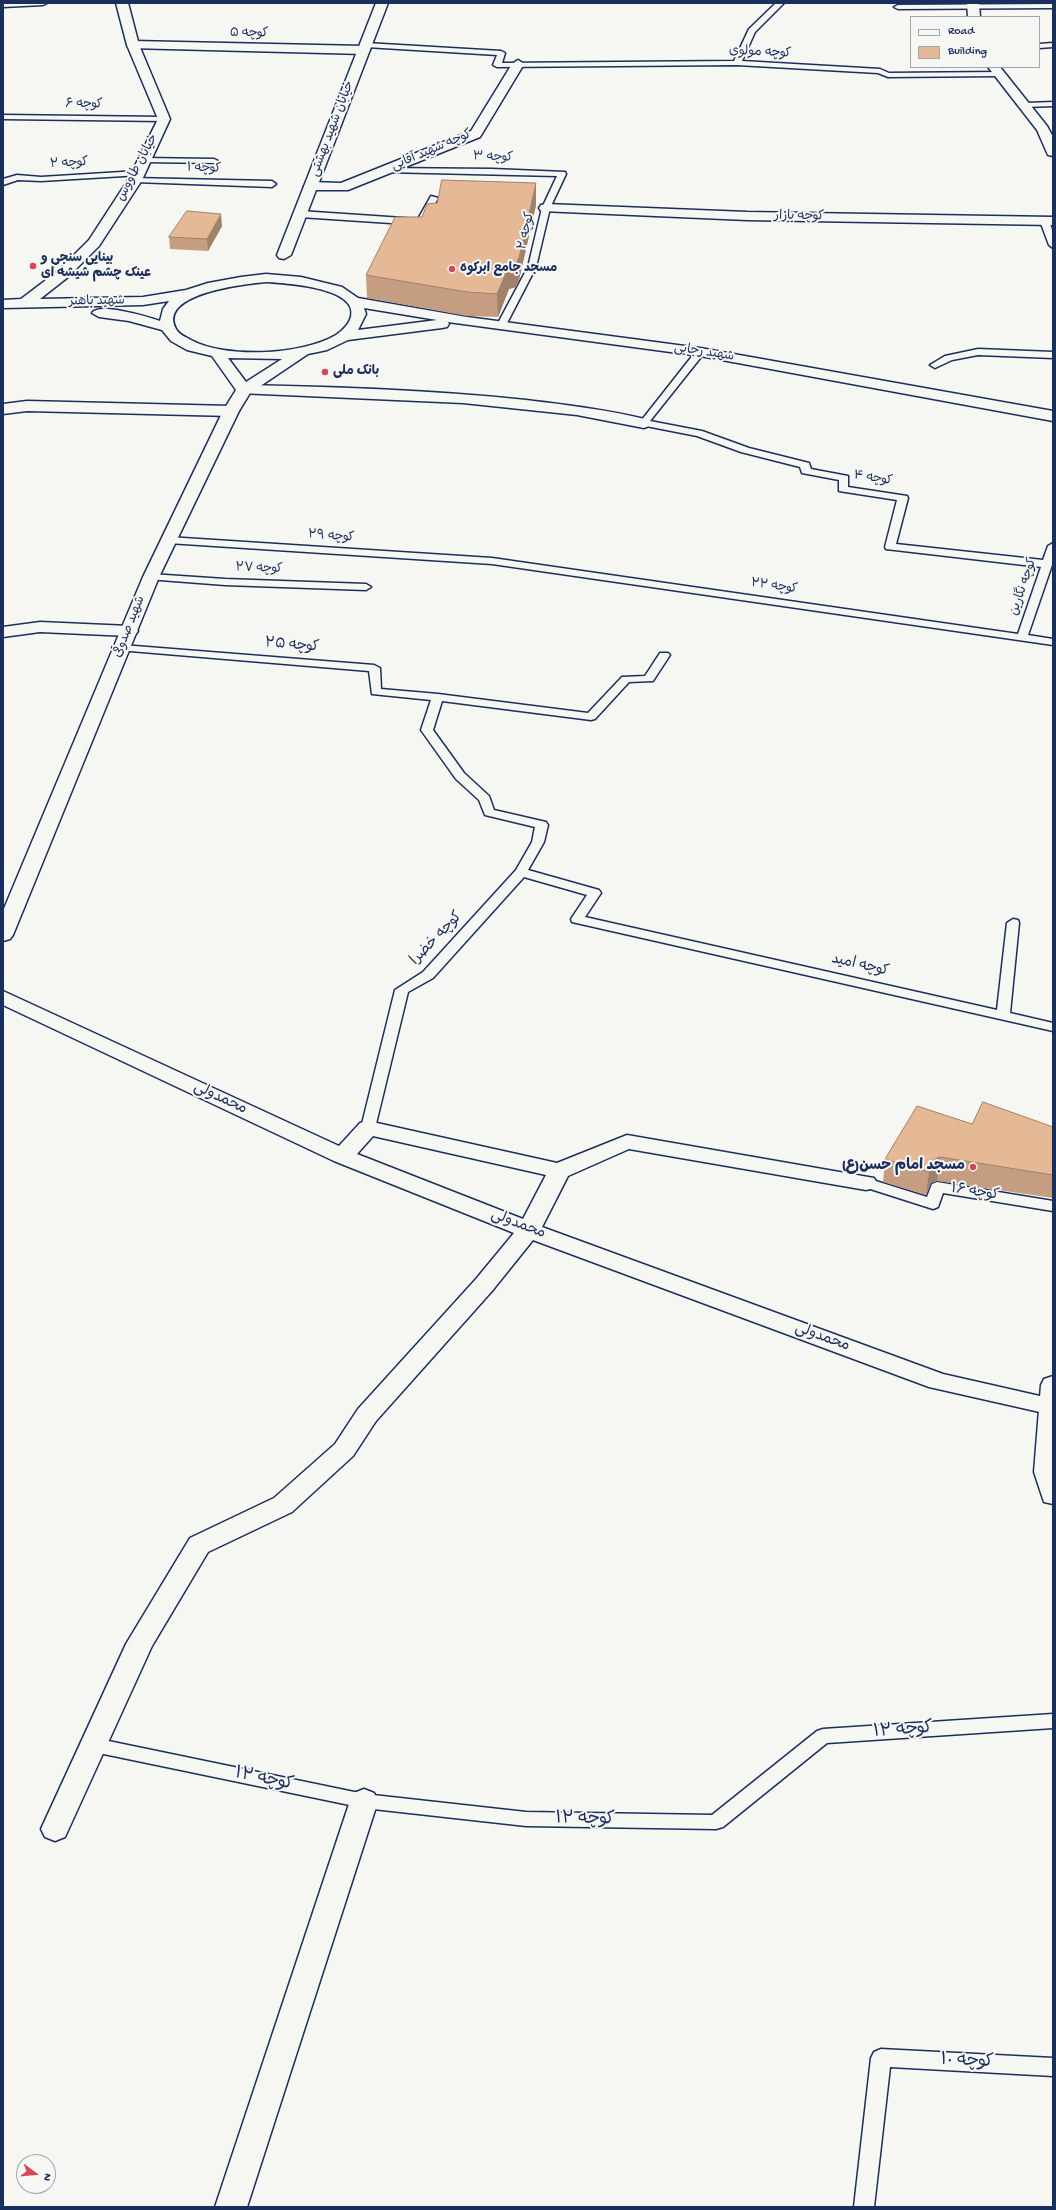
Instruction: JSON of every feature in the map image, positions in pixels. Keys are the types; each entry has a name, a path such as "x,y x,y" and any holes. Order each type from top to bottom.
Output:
{"street":[{"name":"خیابان طاووس","path":"24,304 63,274 94,243 136,177 164,119 133,45 122,3"},
{"name":"خیابان شهید بهشتی","path":"284,255 382,3"},
{"name":"کوچه ۵","path":"133,45 365,47"},
{"name":"کوچه شهید آقایی","path":"311,186 343,187 476,134 518,64"},
{"path":"997,71 1026,105 1043,129 1053,152"},
{"name":"کوچه بازار","path":"546,208 747,216 1048,221"},
{"path":"167,327 167,315 175,304 190,294 245,276 284,255 303,270 354,302 359,314 355,325 344,336"},
{"path":"212,286 238,281 273,279 320,284 340,292"},
{"name":"شهید باهنر","path":"3,304 144,301 190,294"},
{"name":"شهید رجایی","path":"354,302 466,321 700,352 1053,416"},
{"path":"24,304 130,317 167,327 176,338 193,347 217,353 259,356 302,352 325,345 344,336 466,321"},
{"name":"شهید صدوقی","path":"3,935 151,577 231,411 244,390 302,352"},
{"path":"217,353 244,390 475,399 609,415 644,423"},
{"path":"3,409 27,406 231,411"},
{"path":"3,632 40,627 129,631"},
{"name":"محمدولی","path":"3,997 342,1156 529,1230 938,1381 1052,1396"},
{"path":"342,1156 368,1128 559,1170 627,1142 866,1183"},
{"path":"55,1829 140,1644 199,1545 283,1505 344,1450 367,1415 484,1285 529,1230 559,1170"},
{"path":"1052,1396 1047,1472 1053,1495"},
{"path":"231,2207 364,1802"}],"lane":[{"path":"3,6 43,3"},
{"path":"737,63 752,31 780,3"},
{"path":"898,7 973,9 1053,6"},
{"path":"1040,46 1053,45"},
{"path":"365,47 501,53 497,64 518,64"},
{"name":"کوچه مولوی","path":"518,64 737,63 880,71 888,75 997,71"},
{"path":"1026,105 1053,104"},
{"name":"کوچه ۶","path":"3,117 164,119"},
{"path":"145,160 214,161"},
{"name":"کوچه ۳","path":"385,170 492,171 562,174 546,208"},
{"name":"کوچه ۲","path":"3,182 17,178 41,179 136,177"},
{"name":"کوچه ۱","path":"136,177 272,184"},
{"path":"300,214 421,222 434,198"},
{"name":"کوچه ۲","path":"502,325 532,267 546,208"},
{"path":"1048,221 1053,245"},
{"path":"644,423 700,352"},
{"path":"935,365 946,358 975,352 1053,355"},
{"name":"کوچه ۴","path":"644,423 699,433 745,450 805,465 806,472 844,478 843,489 903,498 890,546 1047,564"},
{"name":"کوچه ۲۹","path":"168,540 492,561"},
{"name":"کوچه نگارین","path":"1022,637 1053,546"},
{"name":"کوچه ۲۲","path":"492,561 1053,642"},
{"name":"کوچه ۲۷","path":"151,577 225,582 366,587"},
{"name":"کوچه ۲۵","path":"122,648 374,668 376,692 438,697"},
{"path":"438,697 591,717 626,679 649,678 664,655"},
{"name":"کوچه خضرا","path":"368,1128 402,990 428,975 521,872 538,842 542,825 489,812 485,798 460,776 427,730 438,697"},
{"name":"کوچه امید","path":"521,872 595,893 577,919 1053,1027"},
{"path":"1003,1016 1013,923"},
{"name":"کوچه ۱۶","path":"866,1183 933,1204 938,1187 1053,1206"},
{"name":"کوچه ۱۲","path":"94,1744 364,1802 526,1819 716,1822 823,1736 1053,1721"},
{"name":"کوچه ۱۰","path":"864,2207 881,2058 1053,2067"}],"building":[{"name":"مسجد جامع ابرکوه","path":"442,180 536,183 519,258 516,264 509,266 497,294 467,292 366,275 395,217 422,217 427,204 437,203"},
{"path":"187,211 221,214 207,239 169,237"},
{"path":"983,1102 1053,1127 1053,1175 940,1157 933,1160 929,1172 885,1159 917,1106 972,1124"}],"place":[{"name":"بینایی سنجی و عینک چشم شیشه ای","path":"33,266"},
{"name":"مسجد جامع ابرکوه","path":"452,269"},
{"name":"بانک ملی","path":"325,372"},
{"name":"مسجد امام حسن(ع)","path":"973,1167"}]}
